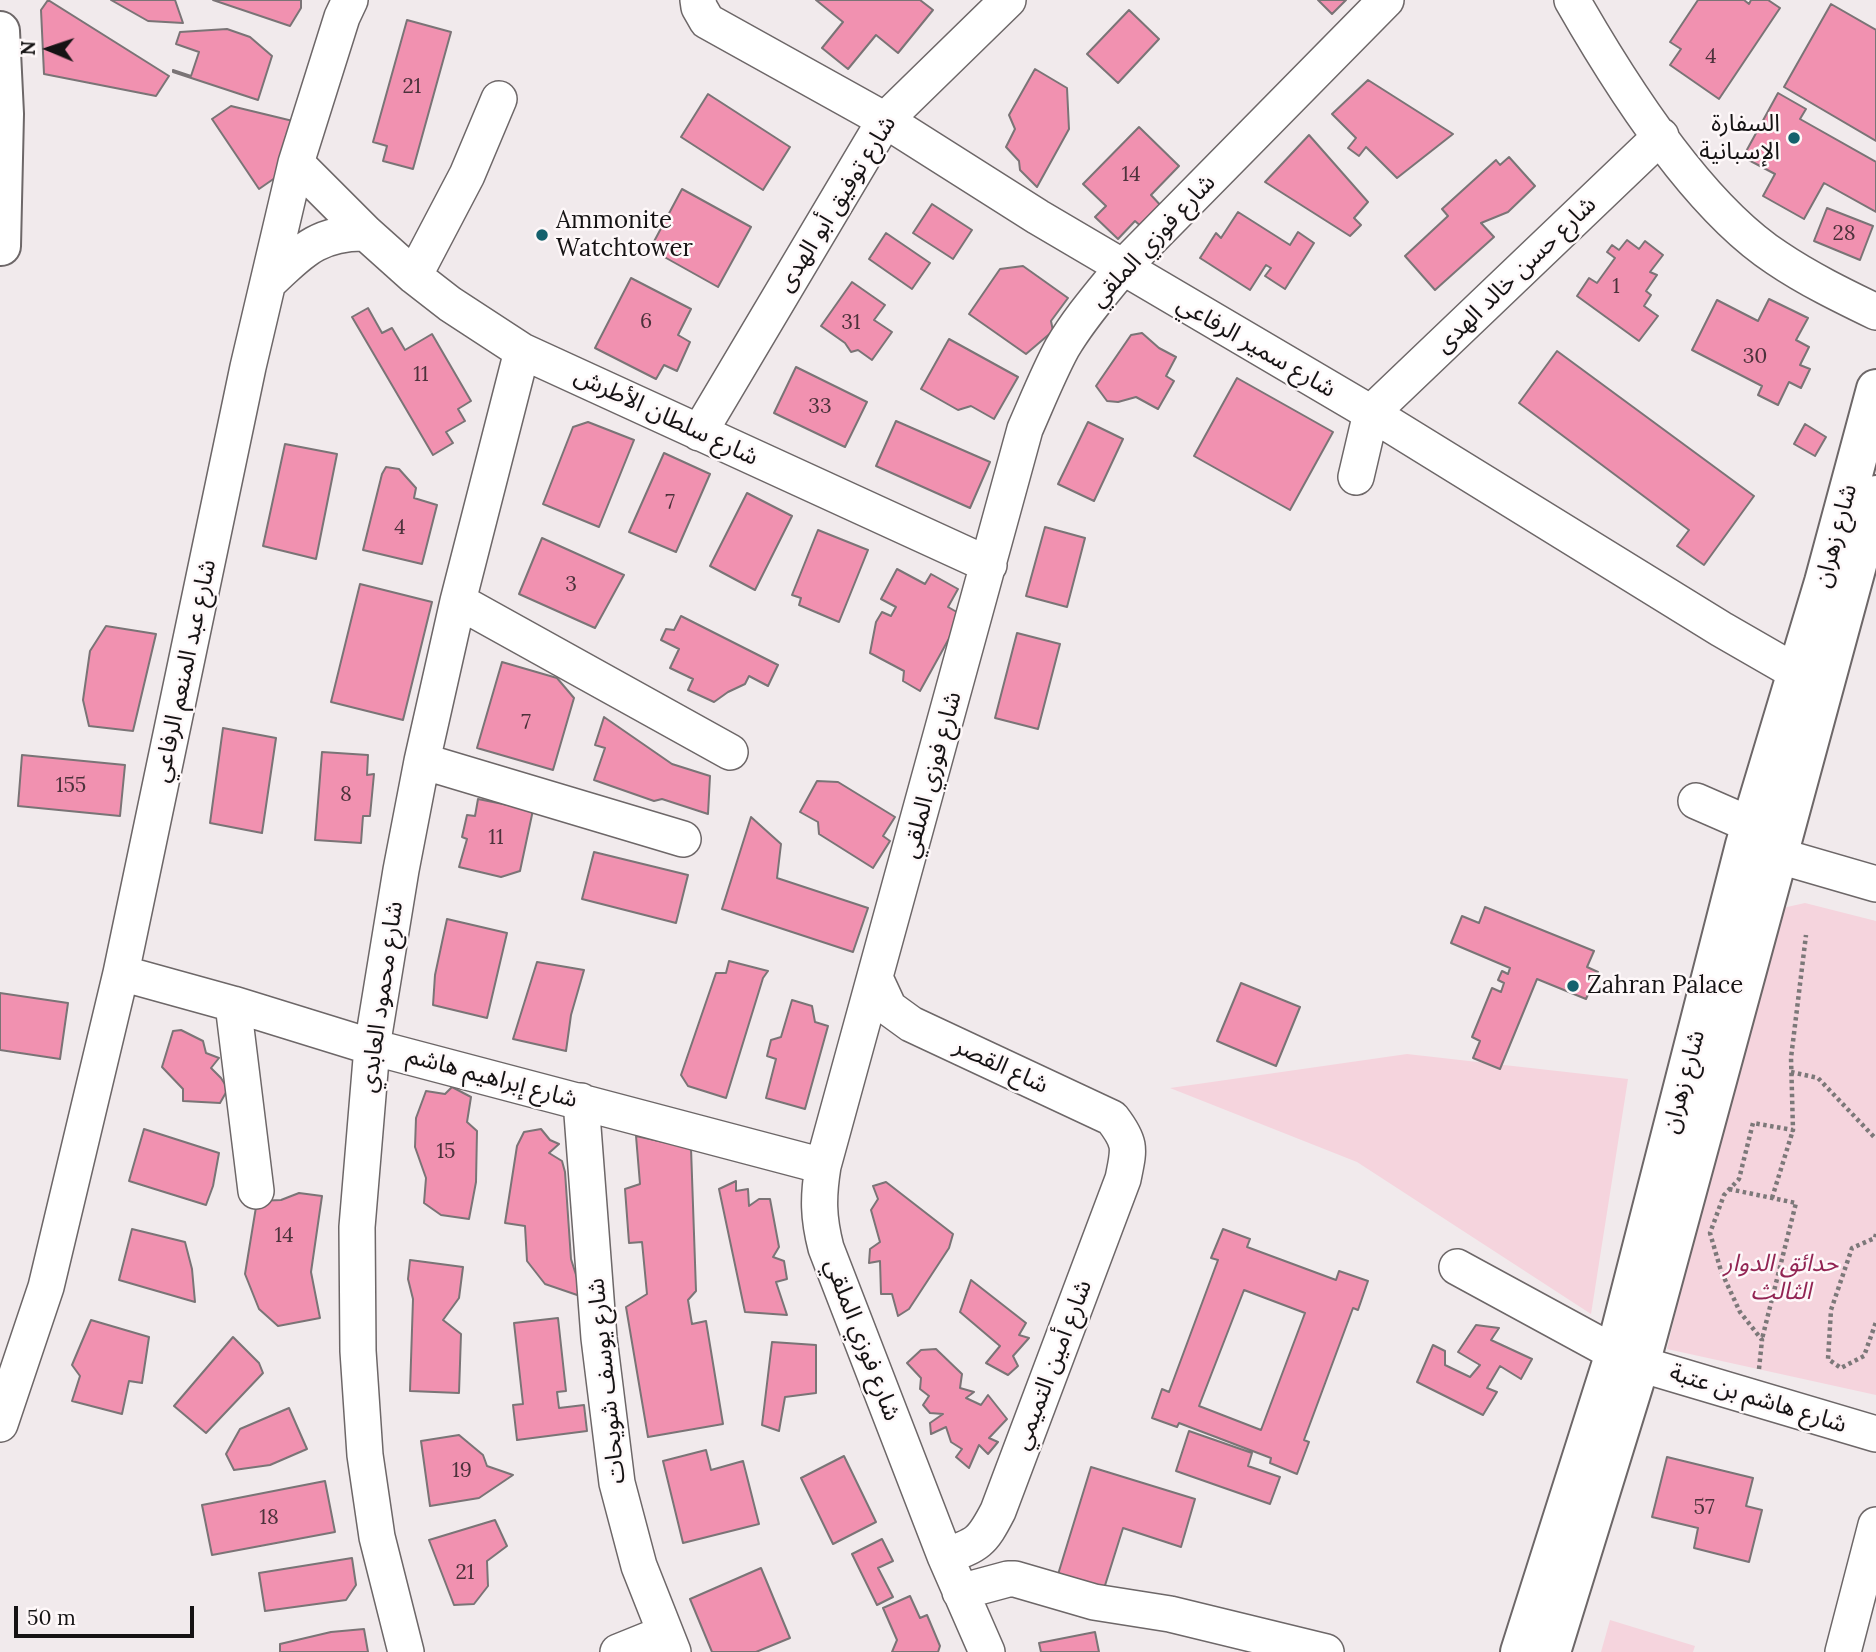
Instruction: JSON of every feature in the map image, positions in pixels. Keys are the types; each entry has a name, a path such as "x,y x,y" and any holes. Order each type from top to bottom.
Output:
{"main road":[{"path":"0,31 5,114 0,248"},
{"name":"شارع زهران","path":"1810,680 1876,389"},
{"name":"شارع زهران","path":"1551,1652 1758,842 1810,680 1876,495"},
{"name":"شارع زهران","path":"1520,1652 1627,1359"}],"street":[{"name":"شارع عبد المنعم الرفاعي","path":"0,1424 29,1345 46,1287 121,973 248,368 296,163 342,18 351,0"},
{"name":"شارع سمير الرفاعي","path":"698,0 707,20 885,120 1122,268 1371,414 1721,629 1810,680"},
{"name":"شارع توفيق أبو الهدى","path":"699,433 885,120 1007,0"},
{"name":"شارع فوزي الملقي","path":"987,1652 945,1556 826,1248 819,1221 819,1192 823,1166 1025,429 1048,378 1063,347 1085,314 1122,268 1387,0"},
{"path":"1572,0 1593,37 1661,136 1723,213 1777,258 1876,312"},
{"path":"414,276 467,175 499,99"},
{"name":"شارع حسن خالد الهدى","path":"1371,414 1661,136"},
{"name":"شارع سلطان الأطرش","path":"296,163 366,233 414,276 479,324 522,351 989,565"},
{"path":"270,282 303,251 326,237 345,232 366,233"},
{"name":"شارع محمود العابدي","path":"406,1652 377,1537 365,1455 358,1351 357,1227 372,1047 422,761 458,601 522,351"},
{"path":"1356,477 1371,414"},
{"path":"458,601 730,752"},
{"path":"422,761 683,839"},
{"path":"1696,801 1758,842 1876,884"},
{"name":"شارع إبراهيم هاشم","path":"121,973 372,1047 823,1166"},
{"name":"شاع القصر","path":"876,980 889,1008 911,1024 1112,1118 1123,1132 1129,1149"},
{"path":"233,1004 256,1191"},
{"name":"شارع يوسف شويحات","path":"582,1101 599,1338 617,1483 639,1566 669,1642"},
{"name":"شارع أمين التميمي","path":"945,1556 971,1547 986,1534 998,1511 1123,1179 1129,1149"},
{"name":"شارع هاشم بن عتبة","path":"1457,1267 1627,1359 1876,1434"},
{"name":"شارع عبد المنعم الرفاعي","path":"0,1395 29,1345"},
{"path":"1843,1652 1866,1606 1876,1525"},
{"path":"960,1591 1015,1579 1094,1602 1170,1614 1326,1652"},
{"path":"618,1652 669,1642"}],"path":[{"path":"1772,1198 1793,1130 1791,1058 1807,935"},
{"path":"1791,1072 1818,1078 1876,1139"},
{"path":"1762,1340 1740,1312 1721,1271 1710,1233 1724,1195 1739,1179 1753,1123 1793,1130"},
{"path":"1729,1189 1796,1203 1762,1340 1762,1360 1751,1397"},
{"path":"1876,1237 1852,1248 1831,1310 1828,1359 1841,1368 1864,1356 1876,1322"}],"green space":[{"name":"حدائق الدوار الثالث","path":"1805,903 1876,921 1876,1395 1667,1349 1769,911"},
{"path":"1407,1054 1628,1079 1591,1314 1357,1162 1170,1088"},
{"path":"1610,1620 1695,1646 1693,1652 1601,1652"}],"building":[{"path":"48,0 169,76 156,96 44,74 41,10"},
{"path":"111,0 175,0 183,23 148,21"},
{"path":"213,0 301,0 301,8 290,26"},
{"path":"816,0 920,0 933,10 898,53 876,35 848,69 822,48 843,22"},
{"path":"1318,0 1346,0 1332,14"},
{"path":"1698,0 1744,0 1749,4 1751,0 1768,0 1780,8 1719,99 1670,65 1681,49 1670,42"},
{"path":"1831,4 1876,30 1876,141 1784,87"},
{"path":"1129,10 1159,39 1118,83 1087,54"},
{"path":"407,20 451,32 413,169 383,161 387,146 373,142"},
{"path":"227,29 250,37 272,56 258,100 173,72 191,76 199,52 176,44 180,32"},
{"path":"1035,69 1067,88 1069,129 1037,187 1020,170 1019,161 1006,147 1015,129 1009,115"},
{"path":"1368,80 1453,134 1397,178 1366,147 1359,156 1348,148 1356,138 1332,114"},
{"name":"السفارة الإسبانية","path":"1778,93 1806,109 1800,119 1876,162 1876,212 1824,183 1804,219 1763,196 1775,174 1743,157"},
{"path":"708,94 790,147 763,190 681,137"},
{"path":"231,106 297,122 285,171 259,189 212,119"},
{"path":"1139,127 1179,166 1151,195 1163,208 1143,228 1135,221 1118,239 1095,217 1106,206 1083,184"},
{"path":"1309,135 1368,202 1354,218 1361,225 1350,236 1265,182"},
{"path":"1509,157 1535,186 1508,212 1481,223 1494,237 1435,290 1405,256 1448,216 1442,209 1496,160 1500,165"},
{"path":"682,189 751,227 718,287 650,249"},
{"path":"932,204 972,230 953,259 913,233"},
{"path":"1827,208 1873,226 1860,260 1814,241"},
{"path":"1238,212 1290,245 1298,232 1314,243 1285,289 1265,276 1271,268 1266,265 1250,290 1200,258 1216,233 1221,238"},
{"path":"886,233 930,263 912,289 869,259"},
{"path":"1627,240 1639,249 1645,241 1663,255 1650,272 1657,275 1646,291 1651,295 1644,306 1658,316 1639,341 1577,296 1589,278 1597,283 1615,258 1607,252 1612,245 1619,250"},
{"path":"1023,266 1068,298 1051,321 1053,331 1026,354 969,314 1000,269"},
{"path":"631,278 691,309 678,335 690,342 677,371 664,365 656,379 595,348"},
{"path":"852,282 885,305 874,320 892,332 872,360 858,350 851,352 845,343 821,326"},
{"path":"1769,299 1808,318 1796,340 1809,347 1800,365 1810,369 1801,388 1789,382 1778,405 1758,395 1762,386 1692,350 1717,300 1758,321"},
{"path":"368,308 382,333 392,328 405,350 432,334 471,401 458,409 465,421 446,432 453,443 433,455 352,317"},
{"path":"1142,333 1159,348 1176,357 1166,376 1174,381 1158,409 1136,397 1118,402 1107,401 1096,386 1131,335"},
{"path":"949,339 1018,377 994,419 971,406 958,410 921,389"},
{"path":"1557,351 1754,496 1704,565 1677,546 1689,530 1519,403"},
{"path":"796,367 867,402 845,447 774,413"},
{"path":"1237,378 1333,432 1290,510 1194,456"},
{"path":"896,421 990,462 970,508 876,466"},
{"path":"588,422 634,440 599,527 543,504 573,427"},
{"path":"1088,422 1123,439 1094,501 1058,484"},
{"path":"1805,424 1826,437 1815,456 1794,444"},
{"path":"285,444 337,454 316,559 263,546"},
{"path":"664,453 710,474 676,552 629,532"},
{"path":"386,467 399,469 416,488 414,498 437,505 422,564 363,550"},
{"path":"747,493 792,516 755,590 710,566"},
{"path":"1045,527 1085,538 1067,607 1026,596"},
{"path":"818,530 868,550 839,622 799,605 801,598 792,595"},
{"path":"542,538 624,575 595,628 519,594"},
{"path":"897,569 925,584 931,574 958,589 948,607 962,615 920,691 903,681 904,671 870,653 876,622 882,612 891,616 896,607 881,599"},
{"path":"360,584 432,602 403,720 331,702"},
{"path":"681,616 778,665 768,686 749,676 745,684 714,702 688,690 693,679 670,668 679,649 661,640 666,629 674,630"},
{"path":"106,626 156,634 133,731 89,726 83,700 90,651"},
{"path":"1017,633 1060,644 1038,729 995,718"},
{"path":"502,662 557,678 574,698 553,770 477,748"},
{"path":"604,717 672,764 710,776 708,814 662,799 654,801 594,780 605,748 595,745"},
{"path":"223,728 276,738 262,833 210,823"},
{"path":"322,752 368,755 367,775 374,774 370,816 363,816 361,843 315,840"},
{"path":"22,755 125,765 120,816 18,806"},
{"path":"817,781 838,782 895,817 883,836 890,841 873,868 819,834 818,822 800,812"},
{"path":"478,799 533,810 520,871 501,877 459,867 467,839 462,837 467,815 475,816"},
{"path":"751,817 781,844 777,878 868,908 853,952 722,909"},
{"path":"594,852 688,875 676,923 582,899"},
{"name":"Zahran Palace","path":"1485,907 1594,951 1587,967 1598,972 1586,999 1537,979 1500,1069 1473,1058 1480,1041 1472,1037 1492,988 1501,992 1504,983 1498,980 1502,971 1508,974 1510,968 1451,943 1462,916 1479,923"},
{"path":"447,919 507,933 487,1018 433,1005 435,975"},
{"path":"729,961 768,971 763,978 726,1098 688,1086 681,1075 716,973 726,973"},
{"path":"537,962 584,970 571,1015 566,1051 513,1039"},
{"path":"1241,983 1300,1007 1276,1066 1217,1041"},
{"path":"0,993 68,1003 60,1059 0,1050"},
{"path":"792,1000 812,1006 815,1022 828,1026 805,1109 766,1098 776,1059 767,1056 771,1040 781,1037"},
{"path":"181,1030 203,1041 206,1053 219,1058 211,1068 228,1089 220,1103 183,1101 183,1089 162,1067 173,1031"},
{"path":"452,1087 471,1097 467,1122 477,1131 476,1182 469,1219 441,1215 424,1203 426,1178 415,1147 416,1118 426,1091 445,1094"},
{"path":"144,1129 219,1153 213,1186 206,1205 129,1181"},
{"path":"541,1129 550,1140 559,1144 549,1153 562,1161 565,1172 571,1259 583,1297 545,1284 527,1261 525,1226 505,1223 517,1146 524,1132"},
{"path":"636,1136 691,1148 696,1291 688,1300 692,1324 706,1321 723,1424 648,1437 626,1307 647,1294 642,1242 629,1243 625,1189 640,1184"},
{"path":"736,1181 736,1191 748,1189 749,1206 759,1199 770,1199 779,1247 773,1257 784,1261 787,1279 776,1282 787,1315 745,1312 719,1189"},
{"path":"886,1182 953,1234 949,1248 909,1309 898,1316 892,1294 881,1294 880,1261 869,1263 870,1249 880,1242 871,1210 878,1199 873,1186"},
{"path":"299,1193 322,1196 311,1272 320,1318 278,1326 259,1309 245,1274 257,1201 281,1200"},
{"path":"132,1229 185,1242 192,1269 195,1302 119,1280"},
{"path":"1223,1229 1250,1239 1247,1247 1336,1280 1339,1271 1368,1281 1358,1310 1353,1308 1304,1440 1309,1442 1297,1474 1270,1463 1271,1458 1179,1423 1177,1427 1152,1418 1162,1389 1169,1392 1218,1260 1211,1258","holes":["1244,1290 1305,1313 1261,1430 1199,1406"]},
{"path":"410,1260 463,1267 459,1298 443,1320 461,1334 459,1393 410,1391 413,1299 408,1279"},
{"path":"971,1280 1026,1323 1019,1335 1029,1338 1013,1356 1018,1366 1008,1375 986,1363 1000,1346 960,1312"},
{"path":"558,1318 566,1391 557,1392 559,1408 584,1405 587,1431 517,1440 513,1405 523,1404 514,1323"},
{"path":"91,1320 149,1337 142,1383 129,1381 122,1414 72,1401 80,1376 72,1365"},
{"path":"1476,1325 1499,1328 1491,1340 1532,1359 1521,1379 1500,1366 1487,1388 1497,1392 1483,1415 1417,1382 1433,1345 1445,1351 1445,1365 1470,1377 1480,1365 1458,1352"},
{"path":"233,1337 259,1363 263,1373 206,1433 174,1406"},
{"path":"772,1342 816,1345 816,1393 785,1397 779,1431 762,1425"},
{"path":"936,1349 962,1374 960,1388 974,1392 966,1398 981,1405 988,1395 1007,1419 989,1438 998,1442 988,1454 979,1445 969,1468 956,1457 962,1449 951,1442 946,1427 931,1434 930,1423 943,1414 930,1413 923,1405 929,1396 920,1389 921,1378 907,1363 921,1350"},
{"path":"289,1408 307,1449 270,1465 234,1470 226,1454 240,1429"},
{"path":"1189,1431 1252,1453 1248,1466 1280,1477 1270,1504 1176,1471"},
{"path":"459,1435 483,1455 487,1466 513,1475 479,1498 430,1506 421,1441"},
{"path":"706,1450 711,1470 743,1461 759,1524 683,1543 663,1461"},
{"path":"844,1456 876,1522 833,1544 801,1478"},
{"path":"1667,1457 1753,1478 1746,1506 1762,1510 1749,1562 1694,1548 1698,1528 1652,1517"},
{"path":"1091,1467 1195,1499 1181,1547 1123,1528 1102,1595 1056,1581"},
{"path":"325,1481 335,1532 212,1555 202,1505"},
{"path":"495,1520 507,1546 487,1561 488,1586 474,1604 454,1605 429,1540"},
{"path":"882,1539 893,1561 878,1568 893,1597 877,1605 852,1554"},
{"path":"352,1558 356,1585 346,1600 265,1611 259,1573"},
{"path":"761,1568 790,1638 756,1652 712,1652 690,1599"},
{"path":"910,1596 920,1618 927,1615 940,1646 938,1652 892,1652 897,1640 883,1608"},
{"path":"364,1629 368,1652 280,1652 280,1644 331,1632"},
{"path":"1095,1632 1099,1652 1041,1652 1039,1643"}],"place":[{"name":"السفارة الإسبانية","path":"1794,138"},
{"name":"Ammonite Watchtower","path":"542,235"},
{"name":"Zahran Palace","path":"1573,986"}]}
